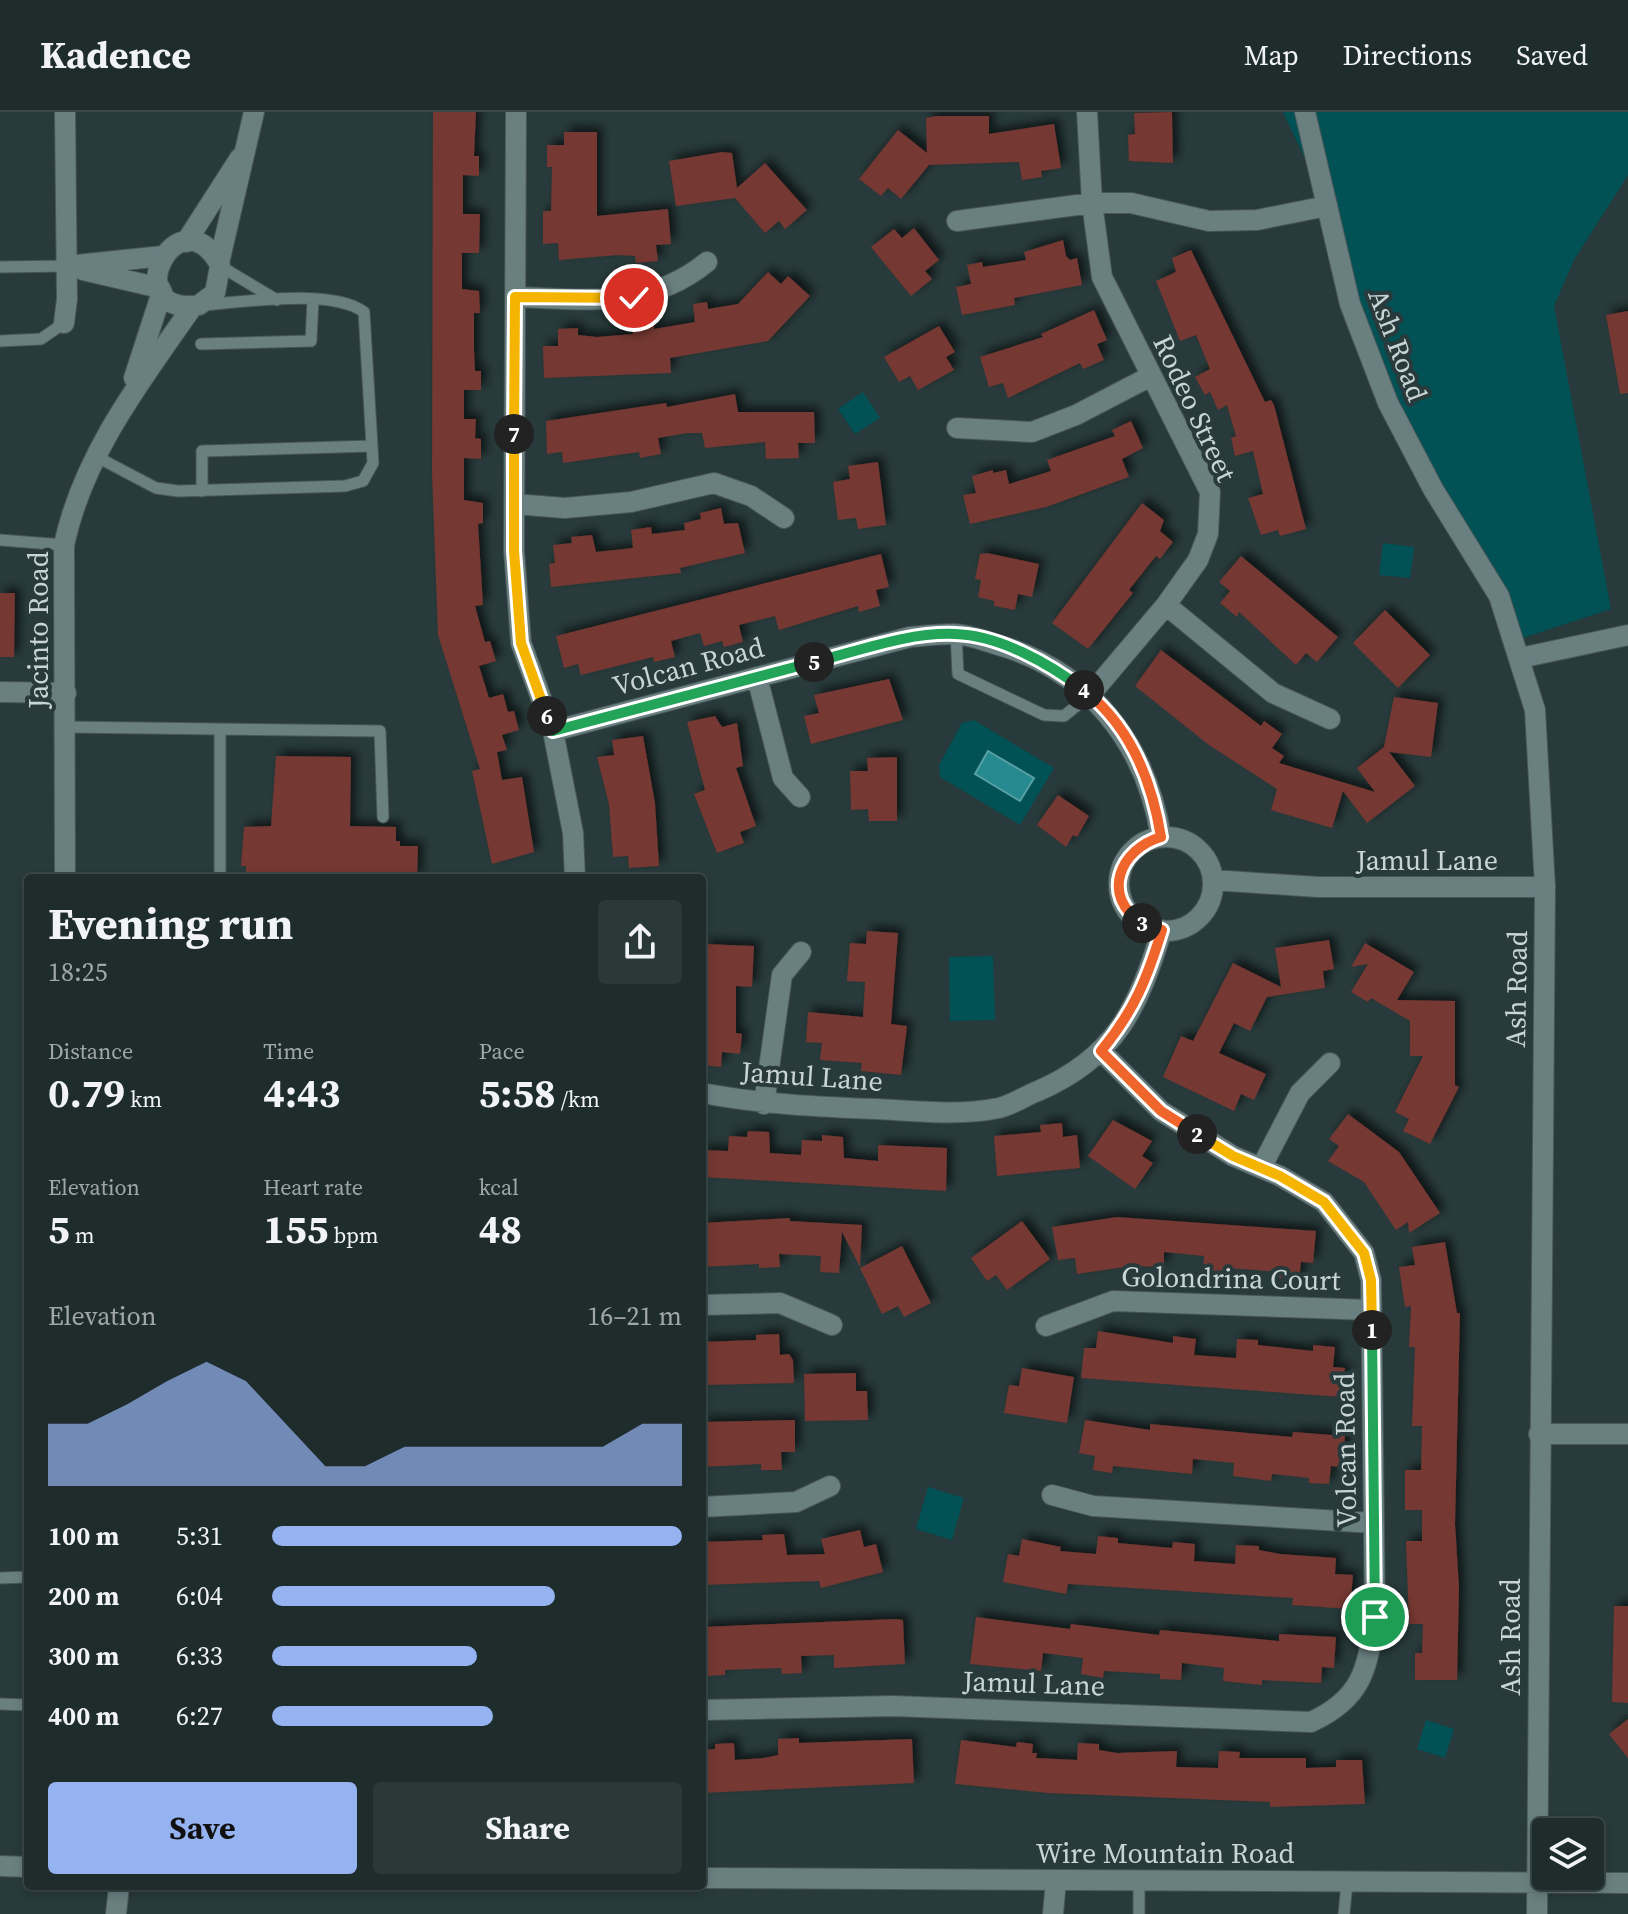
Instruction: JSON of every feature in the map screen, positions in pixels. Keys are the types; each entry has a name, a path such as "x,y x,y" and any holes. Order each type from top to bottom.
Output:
{"street":[{"path":"64,323 67,266 65,112"},
{"path":"67,266 161,290 178,305 196,305 215,293 254,112"},
{"path":"516,112 514,504 521,643 553,731 573,833 575,874"},
{"name":"Rodeo Street","path":"1087,112 1092,203 1102,277 1210,492 1208,534 1198,560 1166,605 1090,695"},
{"name":"Ash Road","path":"1305,112 1350,304 1388,403 1433,489 1499,596 1535,710 1545,887 1537,1818"},
{"path":"186,242 244,152"},
{"path":"957,221 1092,203 1131,203 1209,221 1257,220 1327,206"},
{"path":"161,290 157,271 163,256 175,245 186,242 206,247 219,265"},
{"path":"67,266 163,256"},
{"path":"515,297 634,298 683,281 707,262"},
{"name":"Jacinto Road","path":"128,397 161,290"},
{"name":"Jacinto Road","path":"65,874 64,545 70,519 128,397 196,305"},
{"path":"957,428 1032,432 1076,415 1151,376"},
{"path":"514,504 565,508 631,502 714,483 751,496 784,518"},
{"path":"1166,605 1273,693 1330,719"},
{"name":"Volcan Road","path":"553,731 910,637 956,633 1017,650 1056,668 1090,695 1115,720 1135,751 1156,803 1161,837"},
{"path":"1520,658 1628,635"},
{"path":"757,677 783,778 800,797"},
{"path":"0,692 66,693"},
{"path":"1161,837 1190,843 1210,866 1213,880 1212,896 1204,911 1185,926 1162,930 1134,918 1120,891 1119,876 1134,849 1161,837"},
{"name":"Jamul Lane","path":"1213,880 1318,887 1545,887"},
{"name":"Jamul Lane","path":"706,1094 764,1104 929,1111 999,1108 1071,1077 1101,1051 1124,1023 1145,986 1162,930"},
{"path":"764,1104 782,975 801,952"},
{"name":"Volcan Road","path":"1101,1051 1161,1111 1233,1156 1324,1202 1364,1253 1371,1280 1375,1617 1368,1666 1354,1692"},
{"path":"1261,1168 1283,1119 1300,1093 1330,1063"},
{"name":"Golondrina Court","path":"1046,1326 1113,1301 1371,1310"},
{"path":"706,1305 780,1303 832,1325"},
{"path":"1539,1434 1628,1434"},
{"path":"706,1507 796,1502 830,1486"},
{"path":"1052,1495 1093,1506 1374,1523"},
{"name":"Jamul Lane","path":"706,1710 893,1706 1311,1722 1330,1713 1354,1692"},
{"path":"0,1866 24,1867"},
{"name":"Wire Mountain Road","path":"706,1878 1532,1883"},
{"path":"1053,1914 1056,1881"},
{"name":"Wire Mountain Road","path":"1604,1883 1628,1883"},
{"path":"116,1914 119,1890"},
{"name":"Ash Road","path":"1537,1890 1537,1914"}],"lane":[{"path":"219,265 278,301"},
{"path":"0,267 67,266"},
{"path":"201,344 311,341 313,299"},
{"path":"97,457 156,488 202,491 345,486 363,481 373,463 364,312 354,305 313,299 196,305"},
{"path":"0,341 41,339 64,323"},
{"path":"202,491 202,451 372,446"},
{"path":"0,540 64,545"},
{"path":"956,633 958,674 1044,715 1064,716 1090,695"},
{"path":"66,727 380,731 383,817"},
{"path":"220,729 220,874"},
{"path":"0,1578 24,1577"},
{"path":"0,1704 24,1705"},
{"path":"1139,1881 1139,1914"},
{"path":"1344,1914 1347,1882"}],"shaded area":[{"path":"1283,112 1628,112 1628,175 1574,260 1554,306 1611,609 1514,641 1388,403 1327,206"},
{"path":"863,392 880,418 855,434 838,409"},
{"path":"1383,543 1414,547 1410,578 1379,575"},
{"path":"974,720 1054,768 1020,825 940,777 939,765 962,723"},
{"path":"988,751 1034,778 1020,801 975,774"},
{"path":"993,956 995,1020 950,1021 949,957"},
{"path":"928,1487 964,1498 952,1540 916,1529"},
{"path":"1426,1720 1454,1729 1445,1758 1417,1749"}],"building":[{"path":"433,112 476,112 474,156 479,156 479,176 463,175 463,214 480,214 479,253 462,253 462,289 479,291 480,313 474,313 474,350 475,371 481,371 481,390 464,390 464,419 476,419 475,438 481,439 481,459 464,458 464,500 483,503 483,523 478,524 483,605 475,606 485,642 490,641 496,661 479,666 489,698 503,694 508,712 514,711 519,730 502,735 507,750 497,752 502,780 522,777 534,852 492,864 472,771 480,769 438,635 432,474"},
{"path":"1172,112 1173,163 1129,161 1128,135 1135,134 1134,113"},
{"path":"989,116 989,134 1054,124 1061,168 1041,171 1042,177 1022,180 1019,162 929,165 901,199 888,188 881,196 859,179 898,130 927,153 926,118"},
{"path":"564,132 597,132 597,216 668,209 671,244 656,245 658,261 636,263 635,256 618,255 559,260 558,243 543,244 543,211 551,211 552,167 547,167 547,145 564,145"},
{"path":"732,153 737,188 765,163 807,210 785,229 779,221 765,233 735,198 676,206 669,161"},
{"path":"914,228 939,260 925,271 932,279 911,296 871,247 894,229 902,238"},
{"path":"1063,240 1066,256 1070,260 1077,258 1082,285 1014,298 1015,305 962,315 956,287 971,284 967,265 982,262 983,267 1026,260 1024,252"},
{"path":"1191,250 1265,402 1271,400 1274,405 1306,529 1280,536 1278,530 1261,535 1248,498 1263,494 1253,451 1235,456 1231,438 1236,436 1227,405 1218,410 1210,392 1205,395 1195,377 1210,369 1196,335 1180,341 1156,281 1176,272 1172,258"},
{"path":"768,272 781,284 788,276 810,296 768,341 670,358 671,373 544,378 543,346 558,346 558,329 578,328 578,335 597,337 633,334 632,327 654,326 654,329 695,322 693,304 707,302 708,309 738,304"},
{"path":"1094,310 1107,340 1097,344 1104,360 1083,369 1080,363 1008,398 1003,383 989,387 980,357 1043,337 1041,334"},
{"path":"1628,311 1628,393 1620,394 1606,315"},
{"path":"939,326 955,352 946,357 954,370 918,390 910,376 899,382 884,357"},
{"path":"735,394 738,412 814,412 815,443 798,443 799,458 766,459 765,442 705,448 702,433 687,433 658,438 661,454 640,458 639,452 563,463 562,452 547,454 546,421 666,403 667,407"},
{"path":"1131,421 1143,448 1122,459 1129,477 1046,507 970,524 963,495 976,493 972,476 1006,470 1009,484 1051,471 1047,460 1115,436 1112,430"},
{"path":"878,462 886,525 858,529 856,518 838,520 833,482 850,479 848,466"},
{"path":"1142,503 1164,520 1160,531 1173,542 1160,559 1156,556 1129,590 1133,593 1088,649 1052,623"},
{"path":"721,508 724,524 738,523 745,553 680,568 681,573 551,587 549,564 555,563 553,545 572,543 571,537 592,535 596,552 633,548 631,530 651,527 652,534 685,530 684,523 701,519 700,513"},
{"path":"881,554 889,587 876,590 880,606 859,612 858,606 779,630 775,616 739,625 743,642 724,647 722,641 704,646 700,633 671,641 675,657 654,662 653,657 581,675 578,664 564,668 556,636"},
{"path":"980,554 1039,564 1032,597 1018,594 1015,610 994,606 994,601 978,597 981,580 975,579"},
{"path":"1241,556 1338,637 1317,662 1306,653 1296,665 1239,612 1237,617 1220,603 1230,591 1219,582"},
{"path":"0,593 15,593 14,657 0,657"},
{"path":"1385,610 1430,655 1398,688 1353,643"},
{"path":"1161,650 1261,726 1264,721 1282,734 1272,748 1284,756 1279,763 1375,792 1357,768 1384,747 1394,697 1438,703 1431,757 1389,752 1415,786 1367,823 1343,791 1332,828 1271,810 1277,789 1209,745 1135,686"},
{"path":"889,679 903,720 811,744 804,716 819,713 814,695"},
{"path":"715,716 722,727 737,723 743,766 736,768 756,826 740,832 744,843 717,853 694,794 705,790 687,722"},
{"path":"643,736 655,803 659,866 629,868 628,856 613,857 609,804 597,757 614,755 612,740"},
{"path":"276,756 351,757 350,826 396,827 396,841 400,841 400,846 418,846 417,874 246,874 246,866 241,866 244,827 271,826"},
{"path":"897,757 897,821 869,821 868,809 851,810 850,771 868,771 867,758"},
{"path":"1058,795 1089,816 1077,837 1073,835 1066,847 1037,825"},
{"path":"867,931 898,933 891,1024 907,1026 901,1075 861,1071 862,1063 820,1060 822,1043 806,1042 808,1012 863,1017 865,982 847,981 850,943 866,944"},
{"path":"1329,940 1334,969 1323,971 1325,988 1267,997 1250,1031 1234,1023 1219,1053 1266,1074 1254,1100 1241,1094 1234,1111 1163,1077 1181,1036 1193,1041 1233,963 1281,987 1275,948"},
{"path":"1365,943 1414,972 1397,1000 1455,1001 1455,1085 1459,1087 1430,1144 1403,1131 1409,1119 1395,1112 1423,1056 1410,1056 1410,1021 1371,998 1368,1002 1351,992 1368,964 1351,967"},
{"path":"706,944 754,946 752,987 736,986 736,1033 742,1034 740,1054 722,1052 721,1067 706,1065"},
{"path":"1348,1114 1399,1152 1440,1213 1409,1233 1408,1222 1396,1230 1364,1182 1328,1161 1339,1146 1329,1139"},
{"path":"1113,1120 1152,1141 1142,1156 1153,1163 1135,1189 1088,1156"},
{"path":"1062,1123 1063,1137 1077,1135 1080,1168 997,1176 994,1136 1041,1132 1040,1125"},
{"path":"748,1131 769,1132 770,1153 801,1155 802,1140 822,1141 822,1135 843,1137 844,1158 878,1161 878,1145 947,1148 946,1191 706,1177 706,1150 728,1151 729,1136 747,1137"},
{"path":"1117,1217 1316,1231 1313,1263 1301,1262 1299,1280 1279,1278 1279,1272 1242,1269 1225,1268 1224,1275 1203,1273 1204,1256 1164,1252 1164,1267 1131,1266 1077,1274 1075,1258 1058,1260 1052,1227"},
{"path":"790,1218 790,1221 862,1225 860,1267 842,1232 839,1273 820,1272 821,1256 779,1254 780,1267 759,1268 759,1264 706,1267 706,1223"},
{"path":"1022,1221 1050,1259 1007,1290 996,1275 987,1281 971,1258"},
{"path":"1445,1242 1457,1313 1460,1313 1455,1524 1459,1587 1457,1680 1415,1680 1415,1653 1422,1653 1423,1624 1409,1624 1406,1541 1422,1541 1422,1510 1405,1510 1405,1470 1421,1470 1422,1426 1412,1426 1415,1347 1409,1347 1411,1306 1405,1307 1399,1267 1415,1265 1412,1247"},
{"path":"902,1246 931,1303 904,1317 898,1306 882,1314 860,1268"},
{"path":"1098,1331 1173,1343 1173,1336 1196,1339 1194,1355 1236,1358 1237,1339 1258,1340 1258,1345 1313,1351 1313,1345 1335,1347 1333,1367 1345,1368 1342,1397 1081,1378 1084,1348 1096,1348"},
{"path":"779,1334 780,1355 789,1354 793,1360 794,1383 706,1385 706,1342 756,1340 756,1335"},
{"path":"1022,1368 1074,1377 1067,1423 1004,1413 1009,1385 1019,1386"},
{"path":"856,1373 856,1391 867,1391 868,1420 805,1421 804,1374"},
{"path":"795,1420 795,1452 781,1452 782,1470 761,1470 761,1464 706,1467 706,1422"},
{"path":"1085,1420 1150,1430 1150,1424 1292,1437 1293,1432 1345,1436 1343,1467 1331,1466 1329,1484 1309,1483 1309,1478 1272,1474 1271,1481 1233,1476 1234,1463 1193,1459 1192,1474 1113,1466 1112,1473 1093,1470 1095,1456 1079,1453"},
{"path":"860,1530 864,1547 876,1544 883,1572 821,1588 819,1581 706,1585 706,1542 763,1540 762,1535 784,1534 787,1555 825,1554 821,1539"},
{"path":"1098,1536 1118,1538 1118,1543 1172,1548 1173,1542 1195,1544 1194,1561 1235,1564 1236,1545 1259,1546 1259,1550 1280,1554 1336,1558 1335,1574 1353,1575 1350,1609 1292,1605 1293,1598 1068,1584 1066,1594 1003,1582 1008,1554 1019,1556 1022,1539 1061,1547 1060,1551 1096,1554"},
{"path":"1614,1606 1628,1606 1628,1703 1612,1702"},
{"path":"976,1617 1070,1629 1071,1624 1159,1635 1160,1630 1279,1641 1279,1634 1336,1637 1334,1668 1322,1667 1321,1683 1262,1680 1262,1685 1223,1681 1224,1668 1182,1663 1181,1680 1160,1679 1160,1674 1104,1671 1103,1678 1081,1674 1083,1658 1043,1653 1041,1671 970,1664"},
{"path":"903,1620 905,1664 834,1668 834,1655 801,1656 802,1673 782,1674 781,1668 725,1670 725,1675 706,1676 706,1627"},
{"path":"1628,1719 1628,1758 1609,1734"},
{"path":"799,1738 799,1743 912,1739 914,1783 706,1793 706,1750 715,1749 715,1744 734,1743 735,1760 764,1758 778,1755 778,1739"},
{"path":"961,1740 1016,1747 1017,1742 1033,1744 1032,1753 1037,1753 1036,1758 1077,1760 1078,1743 1099,1744 1099,1750 1117,1753 1177,1751 1176,1767 1218,1768 1219,1751 1240,1752 1239,1758 1306,1758 1306,1768 1336,1767 1336,1760 1362,1760 1365,1804 1270,1807 1270,1802 1048,1793 955,1784"}],"route":[{"path":"634,298 515,297 514,551 521,643 553,731 910,637 956,633 1017,650 1056,668 1115,720 1135,751 1156,803 1161,837 1146,841 1124,861 1119,876 1120,891 1125,906 1134,918 1162,930 1145,986 1124,1023 1101,1051 1161,1111 1233,1156 1280,1176 1324,1202 1364,1253 1371,1280 1375,1617"}]}
